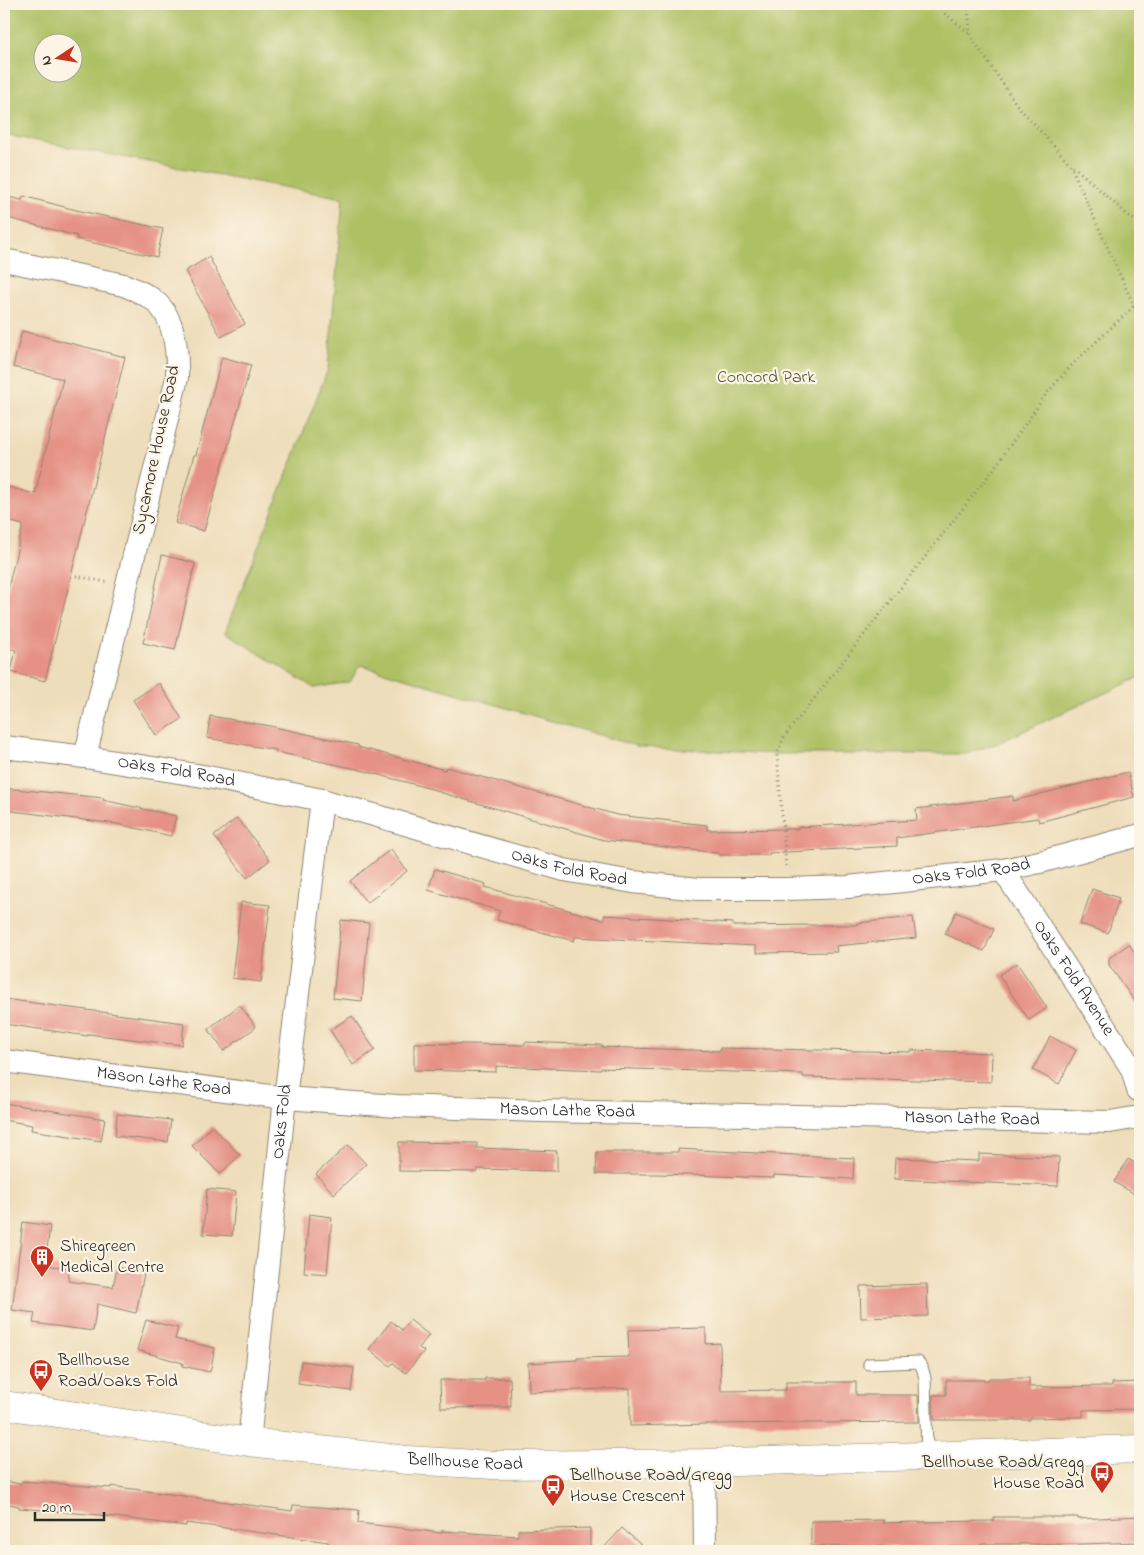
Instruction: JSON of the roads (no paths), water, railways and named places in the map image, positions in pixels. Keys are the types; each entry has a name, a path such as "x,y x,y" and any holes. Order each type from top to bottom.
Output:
{"main road":[{"name":"Bellhouse Road","path":"4,1405 249,1442 407,1460 493,1466 704,1464 1140,1449"}],"street":[{"name":"Sycamore House Road","path":"5,265 124,285 154,300 164,312 171,326 177,352 176,378 85,757"},
{"name":"Oaks Fold Road","path":"4,747 85,757 203,776 322,800 564,870 633,882 699,889 787,890 848,887 1003,870 1140,835"},
{"name":"Oaks Fold","path":"249,1442 285,1098 322,800"},
{"name":"Oaks Fold Avenue","path":"1003,870 1132,1070 1139,1090 1130,1092 1124,1097 1125,1108 1137,1120"},
{"name":"Mason Lathe Road","path":"4,1060 285,1098 397,1106 542,1111 1110,1122 1137,1120"},
{"path":"704,1464 705,1551"}],"lane":[{"path":"869,1364 918,1362 922,1367 925,1378 927,1456"}],"place":[{"name":"Shiregreen Medical Centre","path":"42,1278"},
{"name":"Bellhouse Road/Oaks Fold","path":"41,1392"},
{"name":"Bellhouse Road/Gregg House Road","path":"1102,1494"},
{"name":"Bellhouse Road/Gregg House Crescent","path":"553,1507"}],"park label":[{"name":"Concord Park","path":"766,378"}]}
